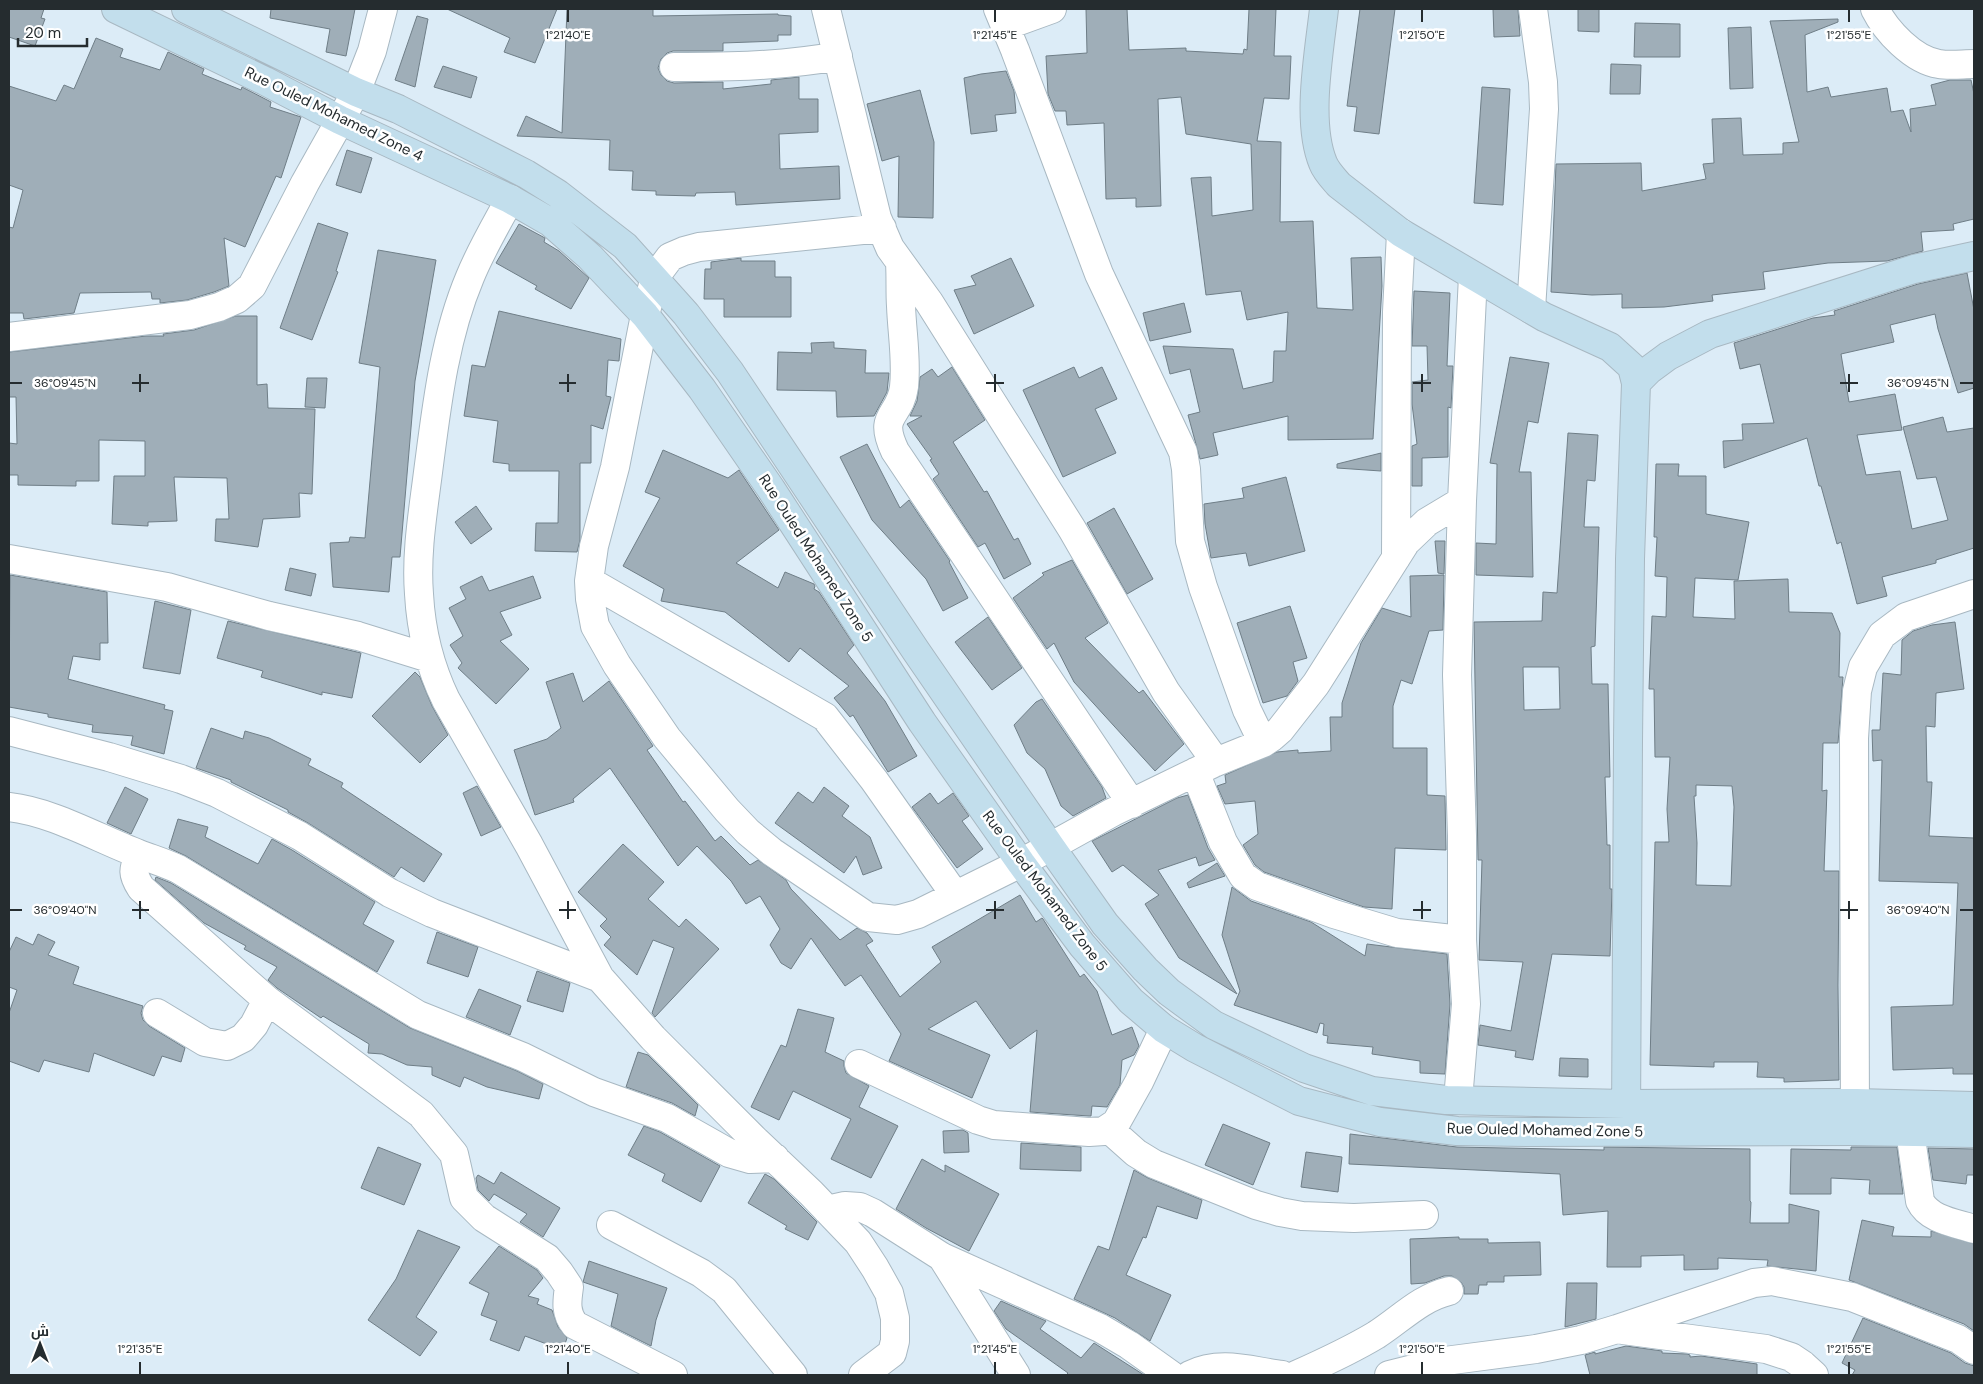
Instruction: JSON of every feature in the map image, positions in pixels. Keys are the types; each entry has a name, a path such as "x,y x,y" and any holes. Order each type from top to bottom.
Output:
{"street":[{"name":"Rue Ouled Mohamed Zone 4","path":"116,9 265,81 340,120 510,199 550,222"},
{"name":"Rue Ouled Mohamed Zone 4","path":"186,9 356,92 398,109 526,174 573,205"},
{"path":"9,337 190,315 219,307 237,299 252,286 305,183 356,92 372,51 383,9"},
{"path":"826,9 877,218 890,248 929,302 1072,528 1166,692 1205,767 1223,842 1243,876 1257,886 1334,914 1397,932 1462,940"},
{"path":"1052,9 1001,17 1099,274 1183,452 1186,469 1190,541 1200,577 1244,702 1263,742"},
{"path":"1324,9 1315,114 1317,140 1323,163 1330,175 1339,185 1401,233 1531,309 1610,347 1632,367 1636,383 1630,559 1625,1104 1627,1131"},
{"path":"1531,309 1544,109 1543,82 1533,9"},
{"path":"1875,9 1900,43 1919,56 1938,64 1974,64"},
{"path":"674,67 744,66 807,62 838,56"},
{"path":"510,199 488,238 470,277 455,323 438,392 419,544 419,594 429,658 446,700 529,845 600,978 653,1038 858,1242 875,1268 889,1293 895,1318 895,1342 892,1353 863,1375"},
{"name":"Rue Ouled Mohamed Zone 5","path":"573,205 625,246 655,277 730,372 916,651 1105,924 1168,992 1214,1026 1304,1068 1372,1091 1458,1100 1625,1104 1856,1103 1974,1106"},
{"name":"Rue Ouled Mohamed Zone 5","path":"550,222 590,257 645,315 702,389 771,489 922,722 1021,863 1082,945 1131,1001 1164,1029 1195,1048 1299,1101 1380,1122 1457,1131 1910,1131 1974,1133"},
{"path":"882,228 691,249 670,257 655,277 645,315 616,468 594,546 589,581 590,600 595,626 617,666 668,738 727,810 748,832 772,852 868,917 897,920 918,914 1021,863 1050,846 1205,767 1263,742 1280,730 1316,684 1406,542 1427,522 1462,501"},
{"path":"1396,558 1397,312 1401,233"},
{"path":"1636,383 1649,370 1668,356 1710,334 1914,270 1974,256"},
{"path":"900,263 901,306 906,359 904,389 888,422 888,437 895,451 1132,804"},
{"path":"1458,1100 1466,1004 1462,940 1462,836 1457,675 1462,501 1473,276"},
{"path":"9,559 167,587 269,616 358,636 429,658"},
{"path":"589,581 825,717 874,780 955,895"},
{"path":"1856,1131 1854,738 1857,690 1863,667 1882,635 1906,617 1974,594"},
{"path":"9,731 109,756 180,778 216,793 300,836 390,893 432,913 600,978"},
{"path":"9,807 20,808 70,825 178,869 418,1015 523,1057 594,1092 667,1118 729,1153 750,1159 774,1158"},
{"path":"139,854 134,876 142,888 267,1000 421,1114 454,1154 464,1198 484,1218 547,1258 559,1272 569,1287 566,1304 570,1318 575,1325 673,1375"},
{"path":"158,1013 205,1042 227,1046 243,1038 254,1025 267,1000"},
{"path":"859,1064 978,1120 994,1125 1089,1132 1110,1129 1116,1123 1139,1082 1164,1029"},
{"path":"1110,1129 1136,1153 1154,1164 1247,1202 1280,1212 1302,1216 1354,1218 1424,1215"},
{"path":"1910,1131 1920,1201 1923,1208 1929,1213 1945,1220 1974,1229"},
{"path":"827,1210 845,1206 860,1207 873,1212 942,1257 1100,1328 1129,1345 1171,1375"},
{"path":"611,1225 701,1273 724,1290 793,1375"},
{"path":"942,1257 1016,1375"},
{"path":"1389,1375 1445,1361 1536,1349 1581,1340 1754,1283 1772,1281 1852,1297 1958,1339 1974,1350"},
{"path":"1296,1375 1376,1334 1432,1295 1449,1291"},
{"path":"1617,1329 1766,1349 1791,1357 1814,1375"},
{"path":"1190,1375 1220,1366 1236,1366 1282,1375"}],"building":[{"path":"9,9 44,9 41,18 45,19 35,46 9,37"},
{"path":"271,9 355,9 346,56 326,52 330,29 270,18"},
{"path":"447,9 557,9 535,63 504,52 510,38"},
{"path":"567,9 653,9 653,16 778,14 791,16 791,35 778,35 778,41 723,43 723,51 673,51 667,53 661,59 658,68 661,75 667,81 674,83 723,82 723,89 771,84 771,80 799,77 799,99 818,99 818,132 779,134 780,169 839,166 840,199 736,205 735,192 696,193 695,196 656,195 656,191 632,190 633,171 609,170 610,140 517,136 526,116 562,133"},
{"path":"1086,9 1127,9 1129,50 1186,48 1186,51 1243,54 1244,49 1247,50 1249,9 1276,9 1274,56 1291,56 1289,99 1264,98 1257,141 1281,142 1280,222 1313,221 1317,308 1353,310 1351,258 1381,257 1382,286 1373,439 1288,440 1288,416 1213,433 1218,455 1200,459 1188,415 1200,412 1190,369 1170,374 1163,346 1233,349 1243,389 1273,382 1274,351 1286,351 1288,312 1247,320 1241,291 1206,295 1191,178 1211,177 1212,216 1253,210 1251,144 1186,134 1181,97 1158,99 1161,206 1136,207 1136,198 1106,199 1104,123 1067,125 1066,111 1055,111 1048,94 1046,56 1087,53"},
{"path":"1360,9 1395,9 1379,134 1354,131 1357,107 1347,106"},
{"path":"1493,9 1518,9 1520,36 1494,37"},
{"path":"1578,9 1599,9 1599,32 1578,31"},
{"path":"417,16 428,19 415,87 395,80"},
{"path":"1838,19 1838,22 1805,35 1807,92 1828,87 1831,97 1887,88 1891,112 1903,110 1911,132 1910,109 1936,105 1931,85 1950,80 1971,80 1974,94 1974,219 1953,224 1954,230 1921,232 1923,251 1887,261 1828,263 1763,272 1765,289 1712,295 1713,301 1664,307 1622,308 1622,294 1592,295 1551,292 1556,164 1641,163 1642,191 1706,179 1703,164 1714,163 1712,119 1741,118 1743,155 1783,154 1783,143 1799,142 1770,21"},
{"path":"1635,23 1680,24 1680,57 1634,57"},
{"path":"1751,27 1753,88 1730,89 1728,28"},
{"path":"96,38 123,49 120,57 160,70 168,52 204,69 202,74 241,90 242,87 271,102 270,107 301,117 281,178 276,176 245,247 224,238 229,286 187,300 160,303 160,299 152,299 151,292 80,293 74,313 24,319 23,313 9,313 9,227 13,228 23,190 9,185 9,86 56,101 64,85 74,89"},
{"path":"1611,64 1641,65 1640,94 1610,94"},
{"path":"443,66 477,77 471,98 434,87"},
{"path":"1006,71 1014,91 1016,113 995,115 997,131 971,134 964,78"},
{"path":"1482,87 1510,89 1503,205 1474,203"},
{"path":"920,90 934,142 933,218 898,217 899,156 882,161 867,104"},
{"path":"347,150 372,158 361,193 336,185"},
{"path":"318,223 348,233 336,271 338,272 312,340 280,328"},
{"path":"519,224 545,238 544,242 559,251 589,278 571,309 535,289 537,286 496,263"},
{"path":"378,250 436,260 415,381 400,557 392,557 389,592 333,587 330,543 349,542 350,537 365,538 380,367 359,363"},
{"path":"741,258 741,261 775,261 775,277 791,277 791,317 724,317 724,299 704,299 705,269 711,269 711,262"},
{"path":"1011,258 1034,306 974,334 954,290 976,285 971,276"},
{"path":"1967,273 1974,310 1974,388 1958,393 1935,314 1890,325 1894,342 1841,354 1849,402 1895,394 1902,430 1857,435 1866,475 1900,471 1912,529 1948,520 1936,477 1917,479 1903,427 1943,417 1947,432 1974,428 1974,548 1936,560 1936,563 1882,577 1887,596 1857,604 1841,542 1837,544 1821,486 1819,486 1807,438 1724,468 1723,441 1743,440 1742,424 1774,423 1760,364 1740,369 1734,343 1813,318 1835,315 1834,311 1918,284"},
{"path":"1414,291 1450,293 1447,366 1453,366 1451,408 1448,407 1448,457 1422,458 1422,486 1412,486 1412,446 1417,444 1412,404 1412,382 1428,380 1427,346 1412,346"},
{"path":"1184,303 1191,332 1150,341 1143,313"},
{"path":"499,311 621,339 619,361 608,360 606,396 611,397 603,429 591,425 591,463 580,463 580,540 577,552 535,551 536,523 558,523 559,471 509,471 509,464 493,462 498,421 464,416 472,365 485,367"},
{"path":"236,316 257,316 257,385 267,384 268,408 315,409 312,494 299,493 300,517 263,519 258,547 215,541 216,519 229,519 227,478 174,477 177,521 148,522 148,526 112,524 114,476 145,476 145,441 99,440 99,481 76,481 76,486 18,485 18,475 9,475 9,443 17,444 16,397 9,397 9,352 146,336 164,336 163,334 194,330"},
{"path":"834,342 834,348 866,350 865,373 889,373 887,392 874,416 837,417 836,391 777,390 778,352 812,353 811,343"},
{"path":"1510,357 1549,363 1538,423 1528,421 1519,472 1531,472 1533,577 1476,575 1476,543 1496,544 1497,464 1490,463"},
{"path":"952,367 985,420 953,442 984,492 987,491 1014,540 1018,538 1031,564 1004,579 985,543 978,547 933,479 939,474 930,460 932,459 907,424 922,416 910,416 917,401 920,377 932,369 938,377"},
{"path":"1074,367 1079,378 1102,367 1117,399 1095,409 1116,453 1063,477 1023,390"},
{"path":"307,378 327,378 325,408 305,407"},
{"path":"1568,433 1598,435 1595,481 1587,480 1584,527 1599,527 1595,646 1591,647 1592,684 1608,684 1610,777 1605,777 1607,845 1610,845 1610,889 1612,889 1610,956 1552,954 1533,1060 1515,1057 1516,1051 1478,1045 1480,1025 1511,1031 1523,962 1479,960 1482,860 1478,860 1474,622 1542,621 1543,592 1557,593","holes":["1523,667 1559,667 1560,709 1524,710"]},
{"path":"867,444 900,508 909,500 950,561 968,598 943,611 926,579 872,520 840,457"},
{"path":"663,450 728,478 739,470 779,530 736,563 778,588 785,572 814,584 814,589 819,592 854,645 847,653 885,701 917,756 888,772 853,715 850,717 834,698 849,686 800,648 789,662 725,612 661,601 664,589 623,566 660,498 645,492"},
{"path":"1381,453 1381,471 1337,468 1337,464"},
{"path":"1656,464 1679,464 1678,476 1706,476 1706,514 1749,522 1738,580 1695,578 1693,617 1735,619 1734,581 1788,579 1789,612 1832,613 1840,633 1839,677 1843,677 1838,743 1823,743 1822,791 1827,790 1824,871 1839,871 1839,1080 1784,1082 1784,1078 1757,1077 1758,1062 1714,1062 1714,1067 1650,1065 1655,842 1669,842 1667,809 1670,757 1655,757 1654,689 1649,689 1652,616 1666,617 1667,577 1655,576 1657,537 1654,537","holes":["1696,785 1732,786 1734,807 1731,886 1696,885 1697,843 1694,796 1696,796"]},
{"path":"1286,477 1305,551 1249,566 1246,553 1211,558 1205,524 1204,504 1244,498 1242,488"},
{"path":"476,506 492,529 471,544 455,522"},
{"path":"1114,508 1153,579 1127,594 1087,523"},
{"path":"1435,541 1445,541 1444,574 1438,573"},
{"path":"1072,560 1108,623 1085,638 1139,693 1143,690 1184,744 1155,771 1074,682 1054,643 1047,649 1013,598 1044,575 1042,573"},
{"path":"290,568 316,574 311,596 285,590"},
{"path":"10,575 107,592 108,643 100,643 100,660 73,656 68,679 165,705 164,709 173,711 164,754 131,745 133,736 92,732 93,725 48,717 48,714 9,707"},
{"path":"1444,575 1443,630 1429,631 1412,684 1401,680 1393,706 1393,748 1427,748 1427,795 1445,796 1446,850 1395,848 1392,909 1364,907 1264,872 1255,865 1243,845 1258,834 1255,801 1225,804 1217,786 1226,783 1225,775 1277,752 1298,750 1298,753 1331,751 1330,717 1342,717 1342,703 1361,643 1382,608 1411,617 1410,576"},
{"path":"482,576 489,591 533,576 541,598 500,612 512,635 500,641 529,669 496,704 458,668 462,663 450,645 463,636 449,608 466,599 460,587"},
{"path":"155,601 191,610 180,674 143,668"},
{"path":"1290,606 1307,658 1293,662 1298,681 1287,696 1263,703 1237,623"},
{"path":"988,617 1022,668 992,690 955,642"},
{"path":"228,621 361,653 352,698 322,692 322,695 261,677 263,671 217,658"},
{"path":"1955,622 1964,689 1936,693 1935,727 1926,726 1927,782 1932,782 1929,836 1974,838 1974,1074 1953,1074 1953,1068 1893,1070 1891,1007 1953,1005 1958,883 1879,881 1882,760 1873,761 1872,730 1880,730 1883,673 1901,675 1902,640 1913,631 1932,625"},
{"path":"415,672 420,677 432,706 448,735 420,763 372,716"},
{"path":"573,673 583,702 609,681 653,746 647,750 683,802 685,801 715,841 721,836 750,865 758,860 786,880 791,889 840,940 857,928 867,933 873,941 866,945 900,997 941,962 932,947 1020,895 1036,922 1043,919 1080,977 1084,974 1097,991 1112,1035 1132,1027 1139,1046 1134,1055 1122,1060 1120,1085 1107,1107 1092,1106 1091,1116 1030,1112 1037,1030 1010,1049 976,1001 928,1029 990,1055 972,1098 889,1061 901,1034 861,975 845,986 811,938 791,969 781,963 770,945 780,929 760,896 746,904 731,881 697,846 678,866 610,768 573,799 574,802 535,815 514,750 547,739 561,728 546,682"},
{"path":"1042,699 1102,787 1106,798 1073,816 1061,806 1045,769 1027,753 1014,725 1036,702"},
{"path":"211,728 243,739 245,731 269,738 311,759 308,765 343,783 341,787 442,854 424,882 401,867 394,877 288,812 288,810 231,782 231,780 196,768"},
{"path":"477,786 501,827 481,836 463,793"},
{"path":"125,787 148,799 131,834 107,823"},
{"path":"824,787 849,806 842,816 870,837 882,868 863,875 856,856 844,873 775,823 798,792 813,803"},
{"path":"930,793 938,804 953,793 969,816 962,821 983,849 957,868 912,807"},
{"path":"1188,795 1208,848 1215,860 1199,866 1196,857 1158,870 1237,994 1179,958 1145,904 1159,895 1123,865 1112,872 1092,841 1177,798"},
{"path":"178,819 208,827 205,837 258,864 272,839 375,902 363,924 394,941 377,972 186,856 169,848"},
{"path":"623,844 664,882 648,899 679,927 686,919 719,949 655,1017 652,1013 674,948 653,940 637,975 604,945 611,937 600,926 607,919 578,892"},
{"path":"1217,863 1225,876 1189,888 1187,883"},
{"path":"156,877 171,883 410,1028 517,1071 543,1084 539,1099 487,1087 464,1077 460,1087 432,1075 432,1067 407,1065 382,1054 368,1053 369,1044 323,1016 321,1018 277,988 268,980 277,967 244,949 246,946 204,923 155,880"},
{"path":"1232,887 1251,901 1311,922 1365,956 1367,944 1447,954 1450,1004 1445,1074 1420,1073 1420,1061 1372,1054 1373,1047 1327,1043 1328,1036 1323,1035 1324,1024 1320,1023 1317,1033 1234,1005 1240,991 1222,935"},
{"path":"437,932 478,947 468,977 427,963"},
{"path":"38,934 55,942 48,955 79,967 73,984 143,1006 141,1013 143,1020 149,1026 185,1048 181,1062 162,1056 154,1076 94,1053 89,1072 44,1060 39,1072 9,1061 9,1013 17,990 9,987 9,952 16,937 33,945"},
{"path":"537,971 570,983 563,1012 527,1001"},
{"path":"479,989 521,1006 510,1035 466,1017"},
{"path":"798,1009 834,1018 825,1052 844,1061 846,1073 869,1086 859,1107 898,1126 871,1178 831,1159 851,1119 793,1091 779,1120 751,1107 781,1045 786,1047"},
{"path":"638,1052 648,1055 698,1105 695,1116 672,1103 626,1087"},
{"path":"1560,1058 1588,1059 1588,1077 1559,1076"},
{"path":"1223,1124 1270,1143 1253,1185 1205,1165"},
{"path":"644,1126 660,1132 720,1166 701,1202 662,1181 665,1174 628,1155"},
{"path":"963,1130 968,1133 969,1152 944,1153 943,1131"},
{"path":"1350,1134 1457,1147 1604,1150 1604,1147 1750,1149 1750,1223 1789,1223 1789,1204 1819,1211 1816,1271 1767,1266 1768,1260 1718,1258 1718,1269 1684,1270 1684,1255 1641,1256 1641,1267 1607,1267 1608,1211 1563,1215 1560,1174 1349,1164"},
{"path":"1021,1143 1081,1147 1081,1171 1020,1169"},
{"path":"378,1147 421,1164 404,1205 361,1188"},
{"path":"1851,1147 1897,1147 1903,1194 1869,1194 1870,1180 1831,1178 1831,1194 1790,1194 1791,1149 1851,1150"},
{"path":"1928,1148 1974,1149 1974,1175 1967,1175 1966,1184 1933,1180"},
{"path":"1306,1152 1342,1157 1338,1192 1301,1187"},
{"path":"922,1159 945,1172 945,1165 999,1194 969,1251 926,1228 896,1209"},
{"path":"1134,1170 1148,1178 1202,1200 1197,1219 1157,1206 1146,1238 1143,1237 1126,1275 1171,1295 1150,1341 1115,1318 1074,1299 1098,1246 1109,1250"},
{"path":"501,1172 560,1208 543,1237 520,1222 527,1214 494,1194 489,1201 478,1190 476,1178 478,1175 494,1184"},
{"path":"765,1174 774,1179 817,1222 808,1240 785,1229 787,1226 748,1203"},
{"path":"1862,1220 1894,1227 1892,1236 1931,1237 1931,1231 1974,1244 1974,1331 1964,1324 1849,1280"},
{"path":"418,1230 460,1247 416,1317 437,1332 420,1356 368,1320 396,1279"},
{"path":"1459,1237 1459,1239 1488,1239 1488,1243 1540,1242 1541,1275 1504,1276 1504,1282 1487,1282 1487,1285 1479,1285 1478,1294 1464,1294 1464,1287 1461,1282 1452,1276 1444,1276 1425,1283 1411,1284 1410,1239"},
{"path":"499,1246 537,1270 543,1278 528,1296 539,1299 537,1304 552,1310 558,1327 567,1338 563,1350 525,1336 519,1351 490,1340 497,1321 481,1315 489,1293 469,1283"},
{"path":"589,1261 667,1288 656,1320 651,1346 611,1326 618,1294 583,1282"},
{"path":"1567,1283 1597,1283 1596,1319 1565,1327"},
{"path":"1001,1301 1046,1321 1040,1329 1081,1358 1094,1343 1144,1375 1066,1375 1068,1373 1006,1329 994,1311"},
{"path":"1863,1318 1951,1353 1965,1363 1974,1366 1974,1375 1852,1375 1855,1370 1842,1363"},
{"path":"1626,1346 1662,1351 1662,1353 1687,1354 1690,1357 1701,1356 1757,1364 1757,1375 1590,1375 1585,1355"}]}
